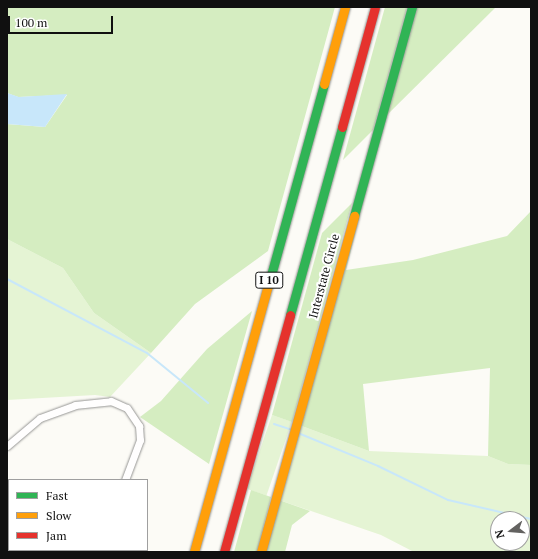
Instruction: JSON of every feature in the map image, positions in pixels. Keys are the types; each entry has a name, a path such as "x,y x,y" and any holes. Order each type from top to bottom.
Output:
{"main road":[{"name":"I 10","path":"194,552 345,7"},
{"name":"I 10","path":"224,552 375,7"},
{"name":"Interstate Circle","path":"261,552 412,7"}],"street":[{"path":"7,446 31,423 46,415 75,405 111,401 127,408 139,426 140,440 125,479"}],"green space":[{"path":"7,7 335,7 268,251 195,304 151,353 94,313 63,268 7,239 7,124 45,127 67,95 18,97 7,93"},
{"path":"385,7 407,7 373,130 343,160"},
{"path":"416,7 496,7 384,118"},
{"path":"367,188 346,270 413,260 507,236 531,211 531,465 508,464 488,456 490,368 363,384 369,451 299,425"},
{"path":"352,203 292,422 272,415 322,233"},
{"path":"7,239 63,268 94,313 151,353 110,397 95,395 7,400"},
{"path":"252,311 209,464 140,417 161,401 207,349"},
{"path":"272,415 292,422 266,496 247,489"},
{"path":"299,425 369,451 488,456 508,464 531,465 531,552 414,552 381,535 279,500"},
{"path":"251,490 271,497 257,552 234,552"},
{"path":"279,500 310,511 292,525 285,552 265,552"}],"water":[{"path":"7,93 19,97 67,94 45,127 7,124"}],"waterway":[{"path":"7,279 147,353 208,403"},
{"path":"274,424 292,430"},
{"path":"298,433 378,466 448,500 531,519"}],"traffic: fast":[{"path":"354,216 412,7"},
{"path":"268,286 324,84"},
{"path":"290,315 342,127"}],"traffic: slow":[{"path":"324,84 345,7"},
{"path":"261,552 354,216"},
{"path":"194,552 268,286"}],"traffic: jam":[{"path":"342,127 375,7"},
{"path":"224,552 290,315"}]}
